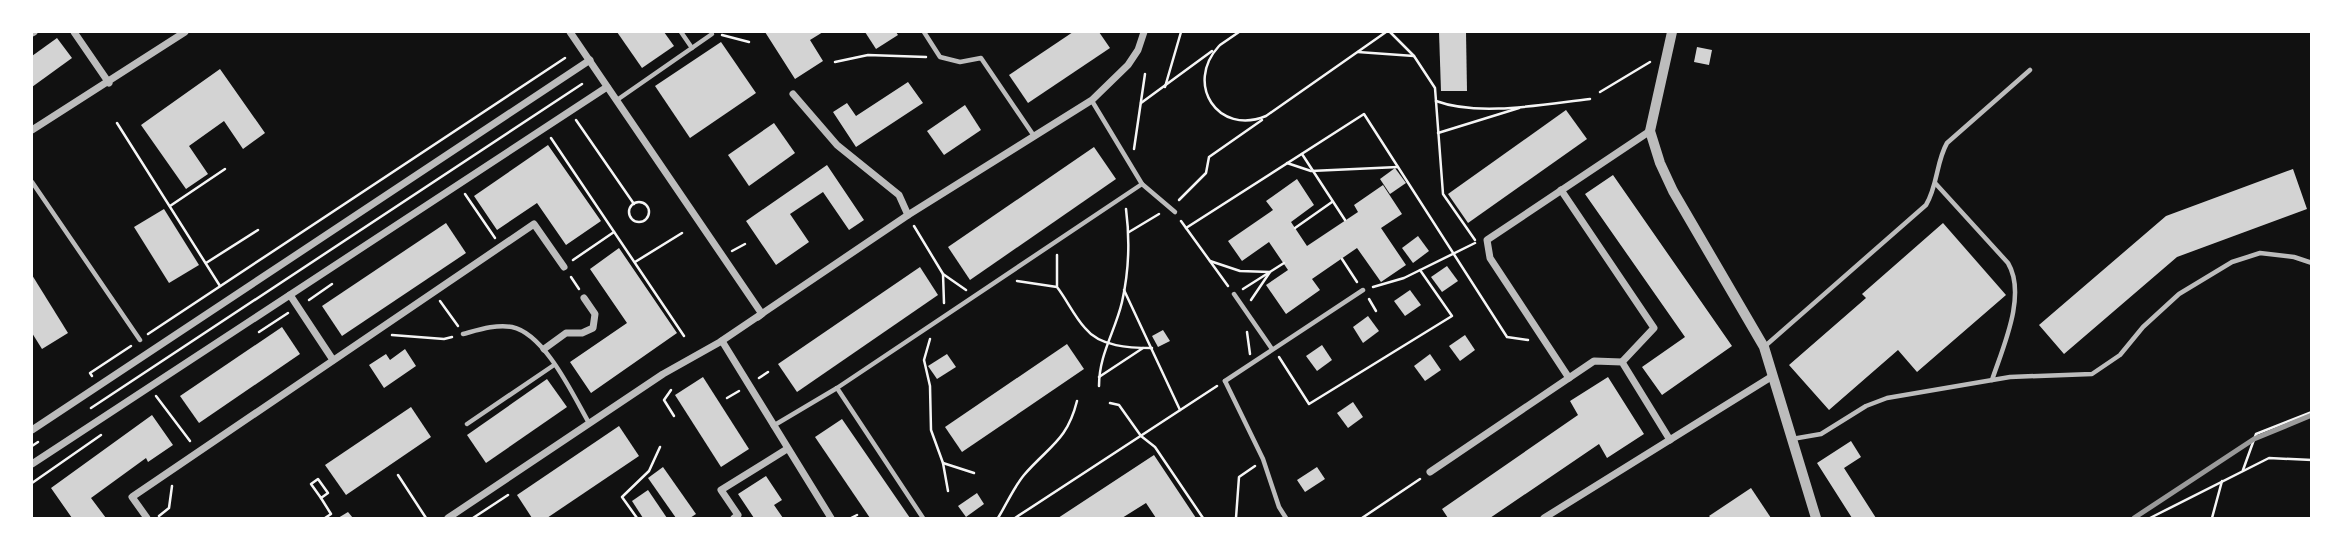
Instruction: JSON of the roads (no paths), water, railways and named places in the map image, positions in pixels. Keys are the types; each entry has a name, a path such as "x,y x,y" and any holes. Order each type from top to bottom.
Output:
{"street":[{"path":"74,32 109,83"},
{"path":"32,130 185,32"},
{"path":"570,32 762,314"},
{"path":"448,519 663,374 720,342 908,215 1092,100 1128,65 1138,50 1144,32"},
{"path":"1672,32 1650,131 1660,163 1673,191 1764,347 1816,519"},
{"path":"32,430 590,60"},
{"path":"32,464 607,87"},
{"path":"793,94 837,145 899,195 908,215"},
{"path":"1569,378 1490,258 1487,240 1650,131"},
{"path":"1430,472 1594,361 1622,362 1654,328 1561,190"},
{"path":"147,519 132,497 534,223 564,267"},
{"path":"290,295 334,360"},
{"path":"544,349 566,333 582,333 593,328 595,314 584,298"},
{"path":"720,342 831,519"},
{"path":"1622,362 1670,440"},
{"path":"1544,519 1771,377"},
{"path":"734,519 738,515 721,489 787,449"}],"lane":[{"path":"681,32 692,48"},
{"path":"924,32 940,57 960,62 981,58 1034,136"},
{"path":"616,101 712,34"},
{"path":"1764,347 1926,205 1935,183 1940,157 1947,143 2030,70"},
{"path":"1092,100 1142,184 1175,212"},
{"path":"32,183 140,340"},
{"path":"1935,183 2008,263 2014,274 2011,314 1992,381"},
{"path":"773,426 837,388 1142,184"},
{"path":"1791,440 1821,434 1866,406 1887,398 1992,381 2080,376 2101,369 2120,355 2143,327 2179,294 2243,257 2275,254 2312,263"},
{"path":"1286,519 1279,507 1263,460 1225,381 1363,290"},
{"path":"1234,295 1273,348"},
{"path":"463,334 512,327 544,349 590,423"},
{"path":"467,425 554,365"},
{"path":"837,388 923,519"}],"railway":[{"path":"2134,518 2254,439 2312,415"}]}
